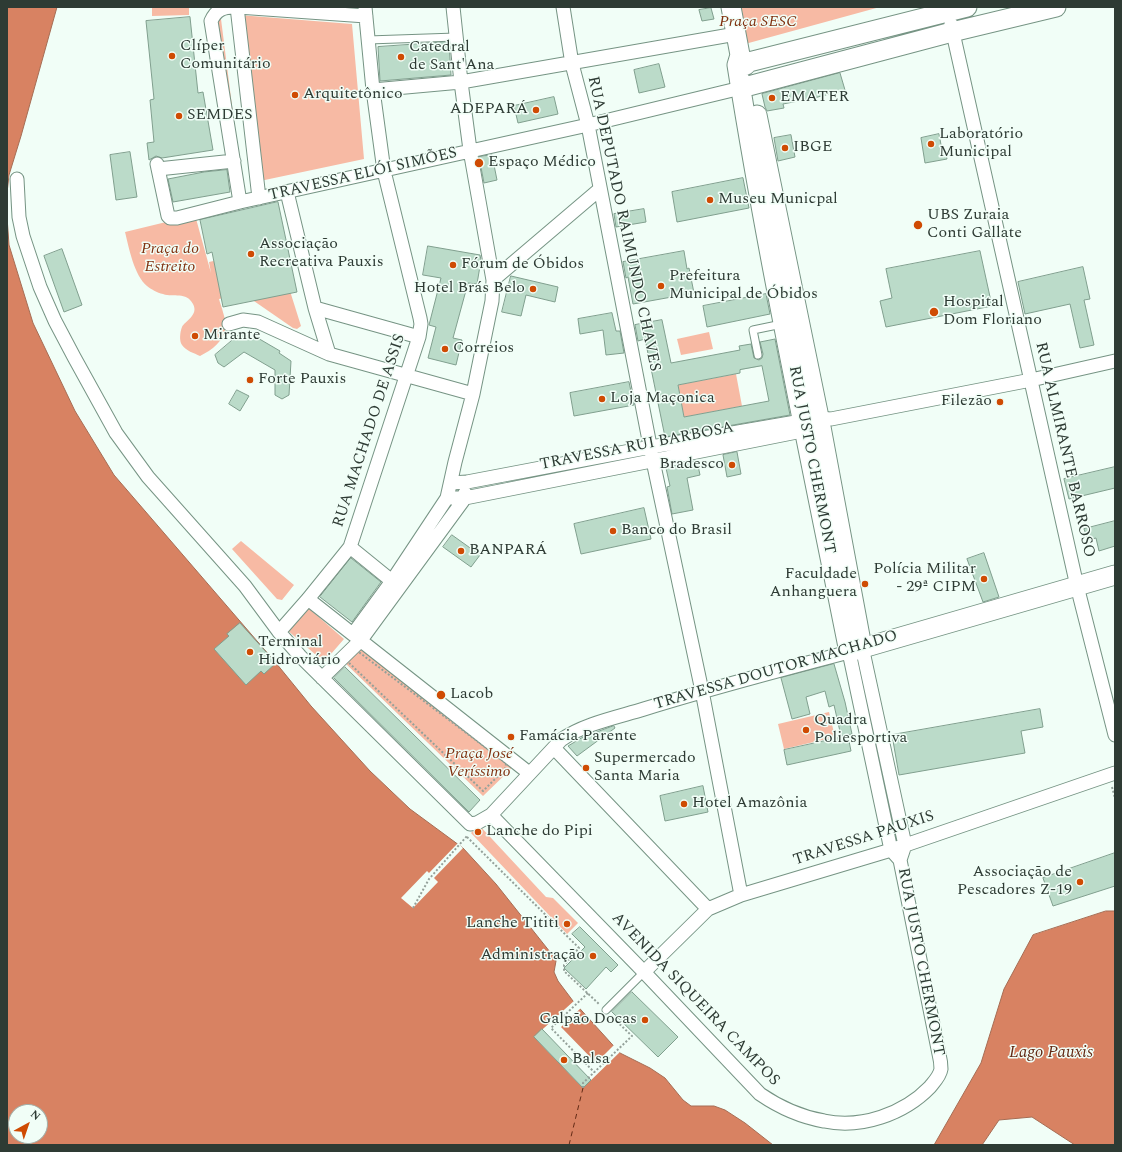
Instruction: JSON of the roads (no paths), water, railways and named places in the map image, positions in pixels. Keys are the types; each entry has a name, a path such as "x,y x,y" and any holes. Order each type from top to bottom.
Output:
{"street":[{"path":"240,202 211,28 211,21 215,13 227,7 366,12"},
{"path":"236,7 259,198"},
{"path":"396,584 448,498 455,462 473,394 492,301 493,280 470,150 453,7"},
{"name":"RUA DEPUTADO RAIMUNDO CHAVES","path":"563,7 572,64 588,125 653,461 702,691 741,895"},
{"name":"RUA JUSTO CHERMONT","path":"731,7 740,61 816,423 891,850 900,860"},
{"path":"740,61 948,9 967,7"},
{"path":"746,86 952,32 1056,7"},
{"name":"RUA ALMIRANTE BARROSO","path":"948,9 1077,586 1115,735"},
{"name":"RUA MACHADO DE ASSIS","path":"279,632 350,547 407,376 419,337 421,324 384,171 373,90 366,12"},
{"path":"373,90 461,82 572,64 736,34"},
{"name":"TRAVESSA ELÓI SIMÕES","path":"234,161 157,166 168,216 170,218 177,218 240,202 588,125 746,86"},
{"name":"RUA JUSTO CHERMONT","path":"746,86 748,136 784,323 816,423"},
{"path":"17,179 19,217 29,256 55,321 99,404 134,460 169,502 245,586 279,632 322,678 357,637 396,584 465,498 467,482 455,462"},
{"path":"493,280 600,189"},
{"path":"287,192 315,308 329,354"},
{"path":"315,308 419,337"},
{"path":"229,324 243,320 258,322 329,354 473,394"},
{"name":"TRAVESSA RUI BARBOSA","path":"448,498 465,498 653,461 816,423 1030,380 1115,361"},
{"name":"TRAVESSA RUI BARBOSA","path":"450,483 467,482 651,447 816,423"},
{"path":"350,547 396,584"},
{"name":"TRAVESSA DOUTOR MACHADO","path":"322,678 470,824 477,823 491,815 529,773 565,737 593,724 702,691 1115,575"},
{"path":"308,598 529,773"},
{"name":"RUA JUSTO CHERMONT","path":"855,649 904,844 900,860 939,1054 941,1070 936,1080 913,1102"},
{"path":"554,748 708,909"},
{"name":"TRAVESSA PAUXIS","path":"644,972 708,909 741,895 891,850 904,844 1115,773"},
{"name":"AVENIDA SIQUEIRA CAMPOS","path":"491,815 760,1094 774,1104 824,1121 847,1123 876,1118 896,1111 913,1102"}],"lane":[{"path":"368,40 456,37"},
{"path":"758,354 754,330 784,323"},
{"path":"606,1010 644,972"}],"water":[{"path":"7,7 57,7 9,175 7,193"},
{"path":"7,217 9,245 33,323 75,411 114,475 276,663 311,706 370,771 410,809 463,848 496,884 554,957 556,961 554,972 558,981 573,1001 620,1053 650,1068 665,1078 683,1100 691,1106 714,1106 725,1110 745,1123 773,1145 7,1145"},
{"name":"Lago Pauxis","path":"1106,911 1115,911 1115,1145 1075,1145 1032,1117 999,1120 982,1145 934,1145 981,1063 1004,989 1033,935"}],"place":[{"name":"Clíper Comunitário","path":"172,56"},
{"name":"Catedral de Sant'Ana","path":"401,57"},
{"name":"Arquitetônico","path":"295,95"},
{"name":"EMATER","path":"772,98"},
{"name":"ADEPARÁ","path":"536,110"},
{"name":"SEMDES","path":"179,116"},
{"name":"Laboratório Municipal","path":"931,144"},
{"name":"IBGE","path":"785,148"},
{"name":"Espaço Médico","path":"479,163"},
{"name":"Museu Municpal","path":"710,200"},
{"name":"UBS Zuraia Conti Gallate","path":"918,225"},
{"name":"Associação Recreativa Pauxis","path":"251,254"},
{"name":"Fórum de Óbidos","path":"453,265"},
{"name":"Prefeitura Municipal de Óbidos","path":"661,286"},
{"name":"Hotel Brás Belo","path":"533,289"},
{"name":"Hospital Dom Floriano","path":"934,312"},
{"name":"Mirante","path":"195,336"},
{"name":"Correios","path":"445,349"},
{"name":"Forte Pauxis","path":"250,380"},
{"name":"Loja Maçonica","path":"602,399"},
{"name":"Filezão","path":"1000,402"},
{"name":"Bradesco","path":"732,465"},
{"name":"Banco do Brasil","path":"613,531"},
{"name":"BANPARÁ","path":"461,551"},
{"name":"Polícia Militar - 29ª CIPM","path":"984,579"},
{"name":"Faculdade Anhanguera","path":"865,584"},
{"name":"Terminal Hidroviário","path":"250,652"},
{"name":"Lacob","path":"441,695"},
{"name":"Quadra Poliesportiva","path":"806,730"},
{"name":"Famácia Parente","path":"511,737"},
{"name":"Supermercado Santa Maria","path":"586,768"},
{"name":"Hotel Amazônia","path":"684,804"},
{"name":"Lanche do Pipi","path":"478,832"},
{"name":"Associação de Pescadores Z-19","path":"1080,882"},
{"name":"Lanche Tititi","path":"567,924"},
{"name":"Administração","path":"593,956"},
{"name":"Galpão Docas","path":"645,1020"},
{"name":"Balsa","path":"564,1060"}],"park label":[{"name":"Praça SESC","path":"758,23"},
{"name":"Praça do Estreito","path":"170,259"},
{"name":"Praça José Veríssimo","path":"479,764"}]}
